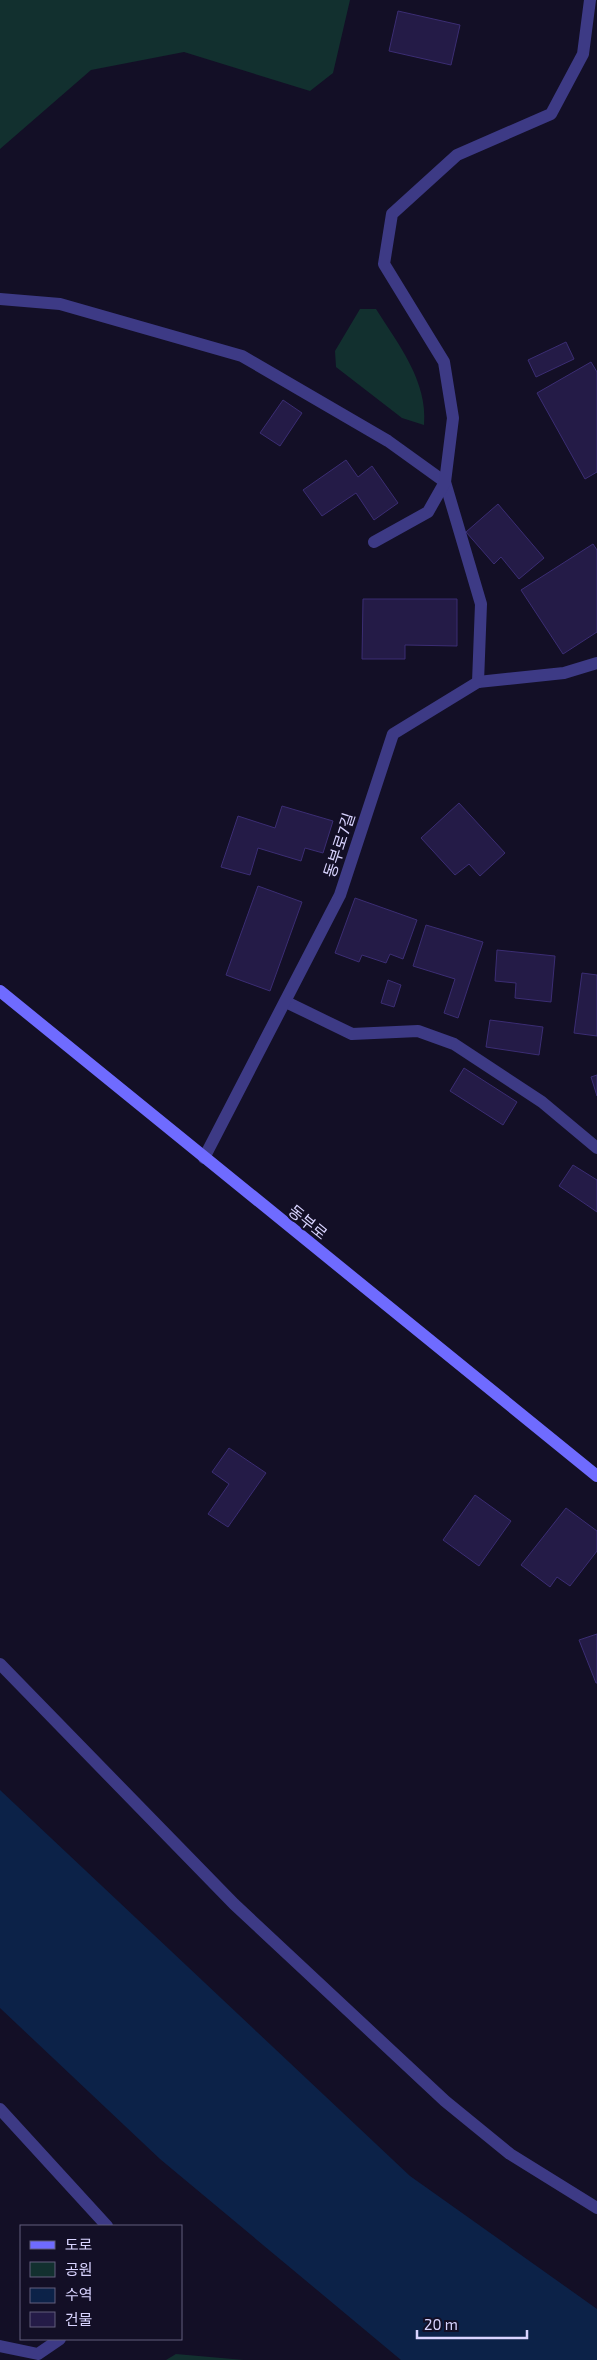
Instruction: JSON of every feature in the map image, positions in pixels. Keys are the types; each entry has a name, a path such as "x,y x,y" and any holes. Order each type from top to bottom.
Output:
{"street":[{"path":"374,542 428,512 445,482 453,418 444,362 384,264 392,214 458,155 551,114 583,54 590,0"},
{"path":"0,299 60,304 242,356 388,441 445,482 481,604 478,682"},
{"name":"동부로7길","path":"204,1158 340,895 393,734 478,682 564,673 597,663"},
{"name":"동부로","path":"0,991 597,1476"},
{"path":"286,1002 352,1034 418,1031 454,1044 542,1102 597,1148"},
{"path":"0,1664 234,1904 445,2101 510,2154 597,2208"},
{"path":"0,2109 106,2225"},
{"path":"0,2346 38,2354 59,2340"}],"green space":[{"path":"0,0 350,0 333,73 310,91 184,52 91,70 0,149"},
{"path":"360,309 376,309 402,349 421,393 424,425 402,418 336,367 335,351"},
{"path":"176,2354 244,2360 166,2360"}],"water":[{"path":"0,1790 410,2176 597,2309 597,2360 401,2360 160,2159 0,2008"}],"building":[{"path":"398,11 460,25 451,65 389,51"},
{"path":"566,342 574,359 536,377 528,360"},
{"path":"591,362 597,372 597,472 585,479 537,393"},
{"path":"283,400 302,413 280,446 260,433"},
{"path":"346,460 358,477 372,466 398,503 374,520 356,493 322,516 303,490"},
{"path":"498,504 544,558 519,579 501,557 494,564 466,532"},
{"path":"593,544 597,550 597,632 563,654 521,590"},
{"path":"363,599 457,599 457,646 405,645 405,659 362,659"},
{"path":"459,803 505,853 480,876 469,864 455,875 421,838"},
{"path":"282,806 333,821 323,853 305,848 301,861 258,848 250,875 221,867 238,816 275,828"},
{"path":"258,886 302,902 270,991 226,975"},
{"path":"355,898 417,920 403,959 390,954 386,963 362,955 359,962 335,953"},
{"path":"426,925 483,942 458,1018 444,1013 455,979 413,966"},
{"path":"497,950 555,956 551,1002 515,998 516,983 495,981"},
{"path":"582,973 597,975 597,1036 574,1033"},
{"path":"388,980 401,985 394,1007 381,1003"},
{"path":"490,1020 543,1027 539,1055 486,1047"},
{"path":"464,1068 517,1102 503,1125 450,1091"},
{"path":"597,1075 597,1096 591,1077"},
{"path":"573,1165 597,1180 597,1212 559,1186"},
{"path":"229,1448 266,1473 228,1527 208,1514 229,1484 212,1472"},
{"path":"475,1495 511,1521 479,1566 443,1540"},
{"path":"566,1508 597,1531 597,1551 570,1586 557,1577 550,1587 521,1565"},
{"path":"597,1634 597,1683 596,1683 579,1640"}]}
